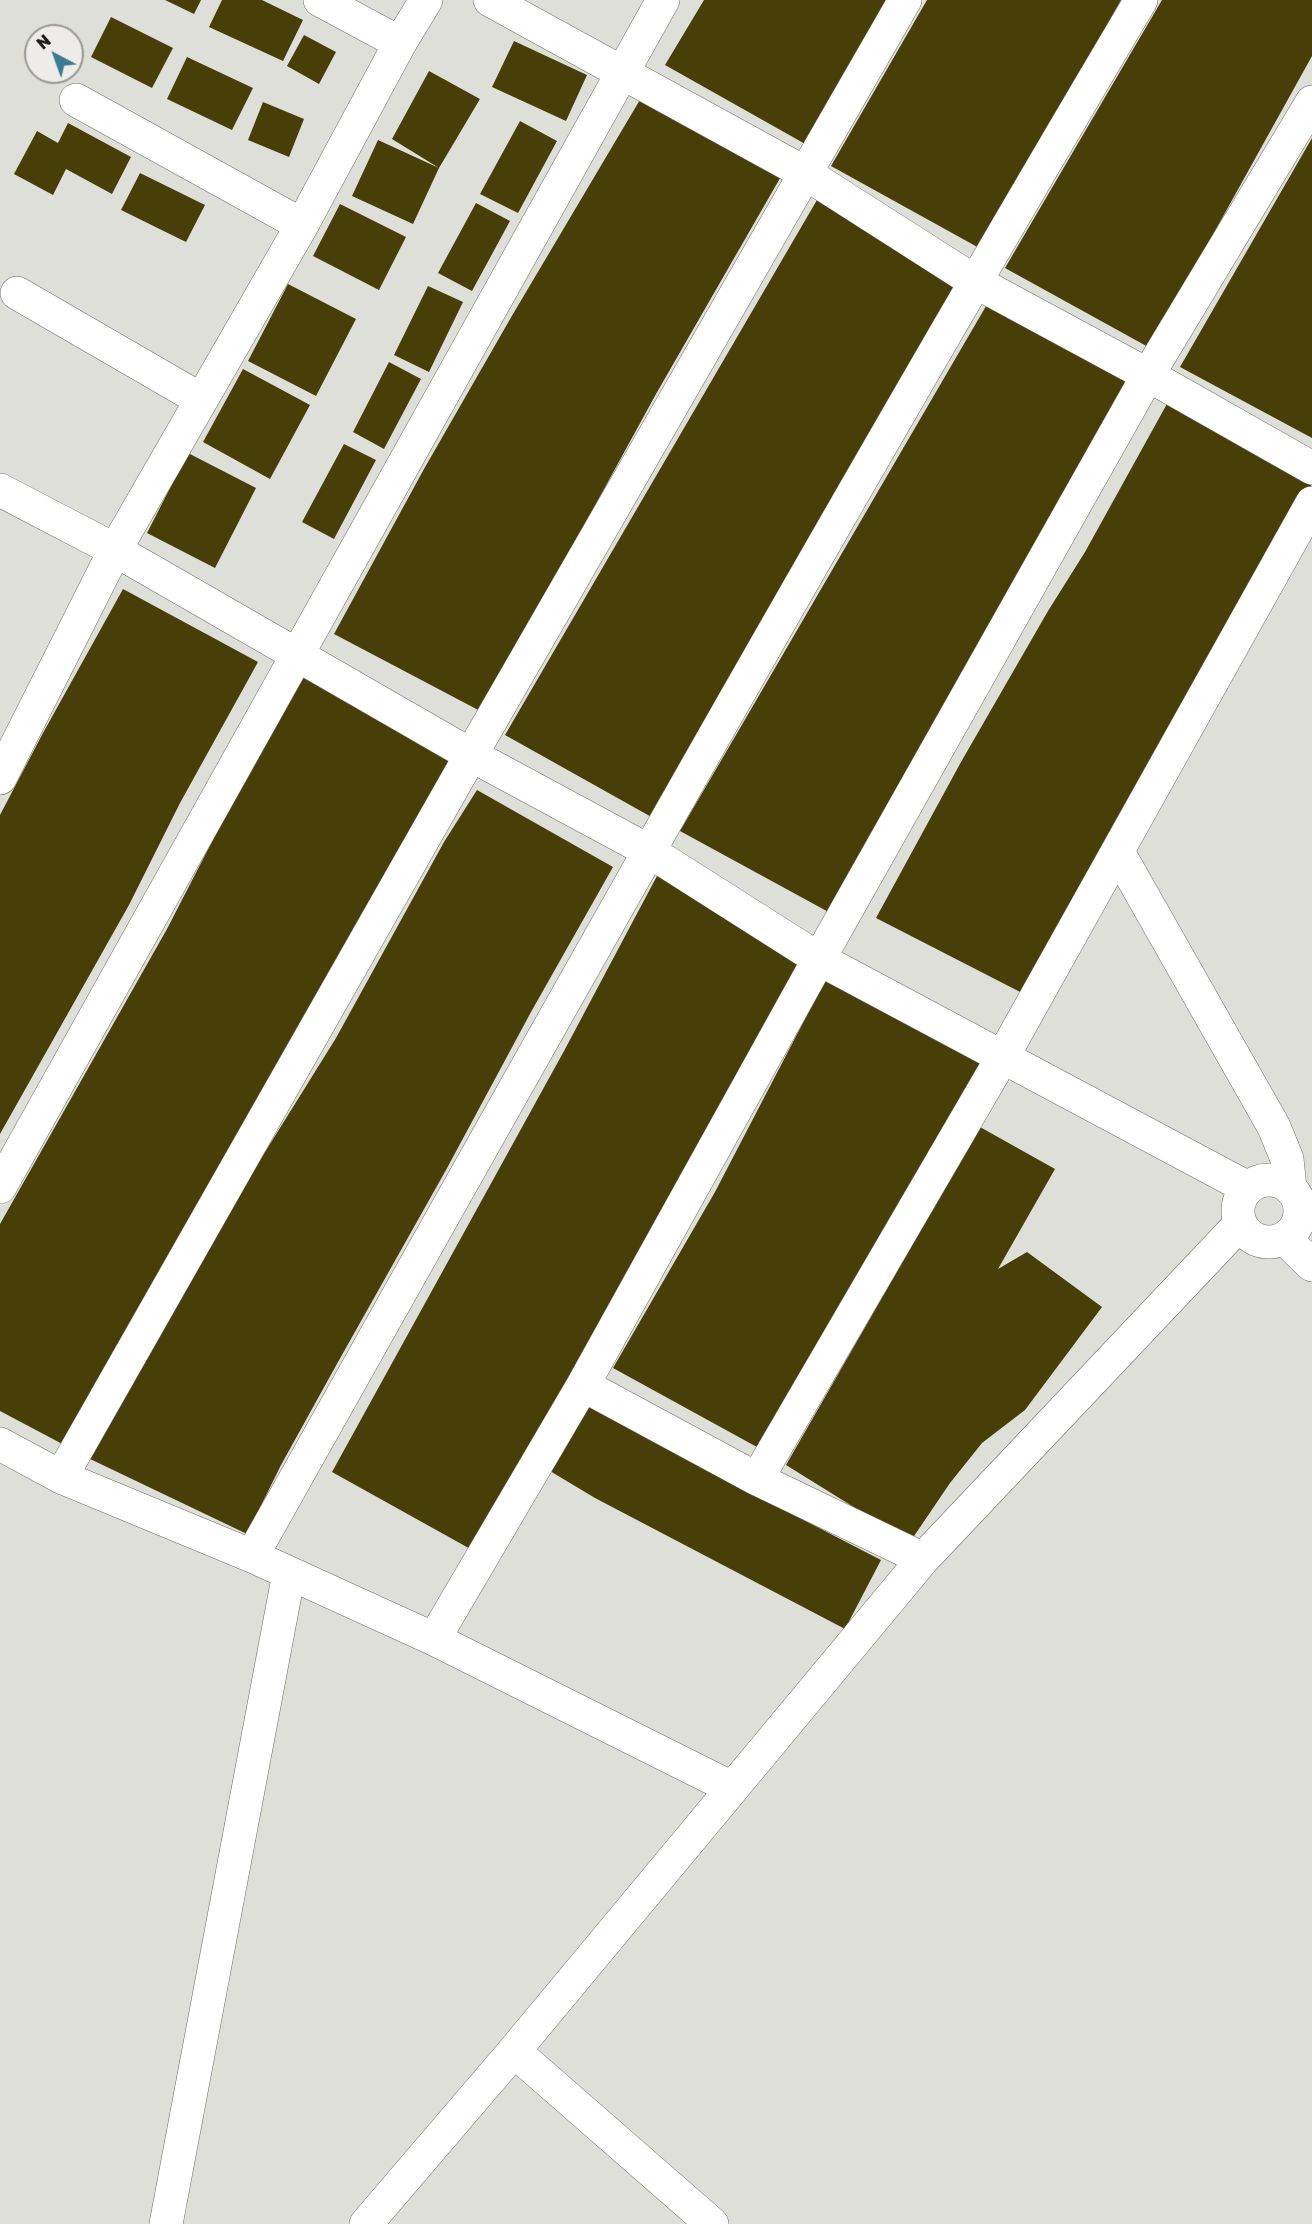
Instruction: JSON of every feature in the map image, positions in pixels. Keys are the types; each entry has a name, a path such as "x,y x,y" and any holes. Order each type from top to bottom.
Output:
{"street":[{"path":"320,0 400,43"},
{"path":"0,778 115,550 302,225 400,43 426,0"},
{"path":"490,0 805,173 974,281 1148,375 1312,468"},
{"path":"0,1187 663,0"},
{"path":"61,1477 471,755 905,0"},
{"path":"252,1556 649,851 974,281 1141,0"},
{"path":"76,100 302,225"},
{"path":"434,1639 583,1385 819,959 1148,375 1312,102"},
{"path":"17,293 200,399"},
{"path":"0,490 115,550 471,755 649,851 819,959 1248,1188"},
{"path":"758,1479 1002,1058 1312,503"},
{"path":"1118,852 1274,1127 1287,1159 1290,1188"},
{"path":"1298,1226 1264,1242 1246,1233 1240,1224 1238,1204 1248,1188 1261,1180 1277,1181 1290,1188 1297,1197 1300,1208 1298,1226 1312,1265"},
{"path":"366,2224 514,2051 923,1559 1240,1224"},
{"path":"583,1385 758,1479 923,1559"},
{"path":"0,1443 61,1477 252,1556 434,1639 732,1788"},
{"path":"166,2224 289,1573"},
{"path":"514,2051 712,2224"}],"building":[{"path":"165,0 201,0 194,14"},
{"path":"222,0 262,0 303,20 283,61 209,27"},
{"path":"704,0 888,0 807,145 665,65"},
{"path":"927,0 1121,0 981,249 831,166"},
{"path":"1162,0 1312,0 1312,56 1150,348 1005,268"},
{"path":"111,17 173,48 152,88 91,57"},
{"path":"304,35 336,52 319,84 287,66"},
{"path":"514,41 587,75 566,121 492,87"},
{"path":"187,57 253,88 232,130 167,99"},
{"path":"429,71 480,99 439,168 392,139"},
{"path":"644,93 783,173 656,394 482,712 334,634 424,469"},
{"path":"263,102 304,119 289,157 248,140"},
{"path":"520,121 557,141 518,213 480,194"},
{"path":"68,123 131,157 112,194 66,169 53,195 14,174 37,131 58,143"},
{"path":"1312,138 1312,438 1180,367"},
{"path":"378,140 439,168 413,224 352,196"},
{"path":"140,173 205,205 186,242 121,210"},
{"path":"817,200 960,280 655,819 505,735"},
{"path":"476,203 510,221 472,291 438,273"},
{"path":"340,204 406,237 379,290 313,256"},
{"path":"288,284 356,319 316,396 248,361"},
{"path":"428,286 463,302 429,372 394,355"},
{"path":"989,301 1133,378 834,915 680,831"},
{"path":"389,362 421,379 384,449 353,432"},
{"path":"243,369 310,405 270,479 203,442"},
{"path":"1168,402 1312,484 1026,995 876,918 961,762 1048,611 1085,552"},
{"path":"344,444 376,460 334,539 302,522"},
{"path":"188,453 256,488 215,568 147,533"},
{"path":"123,589 258,662 180,803 129,905 0,1134 0,815"},
{"path":"304,676 455,759 68,1447 0,1411 0,1224 167,929 217,832"},
{"path":"477,790 613,867 281,1465 247,1534 88,1458 242,1189 336,1038 444,842"},
{"path":"657,876 807,955 474,1551 332,1472 564,1051"},
{"path":"831,969 988,1055 766,1452 613,1368 715,1192"},
{"path":"980,1127 1055,1169 998,1269 1027,1252 1102,1307 1025,1410 982,1443 950,1483 910,1542 786,1465"},
{"path":"592,1402 761,1498 881,1560 845,1629 595,1498 550,1471"}]}
